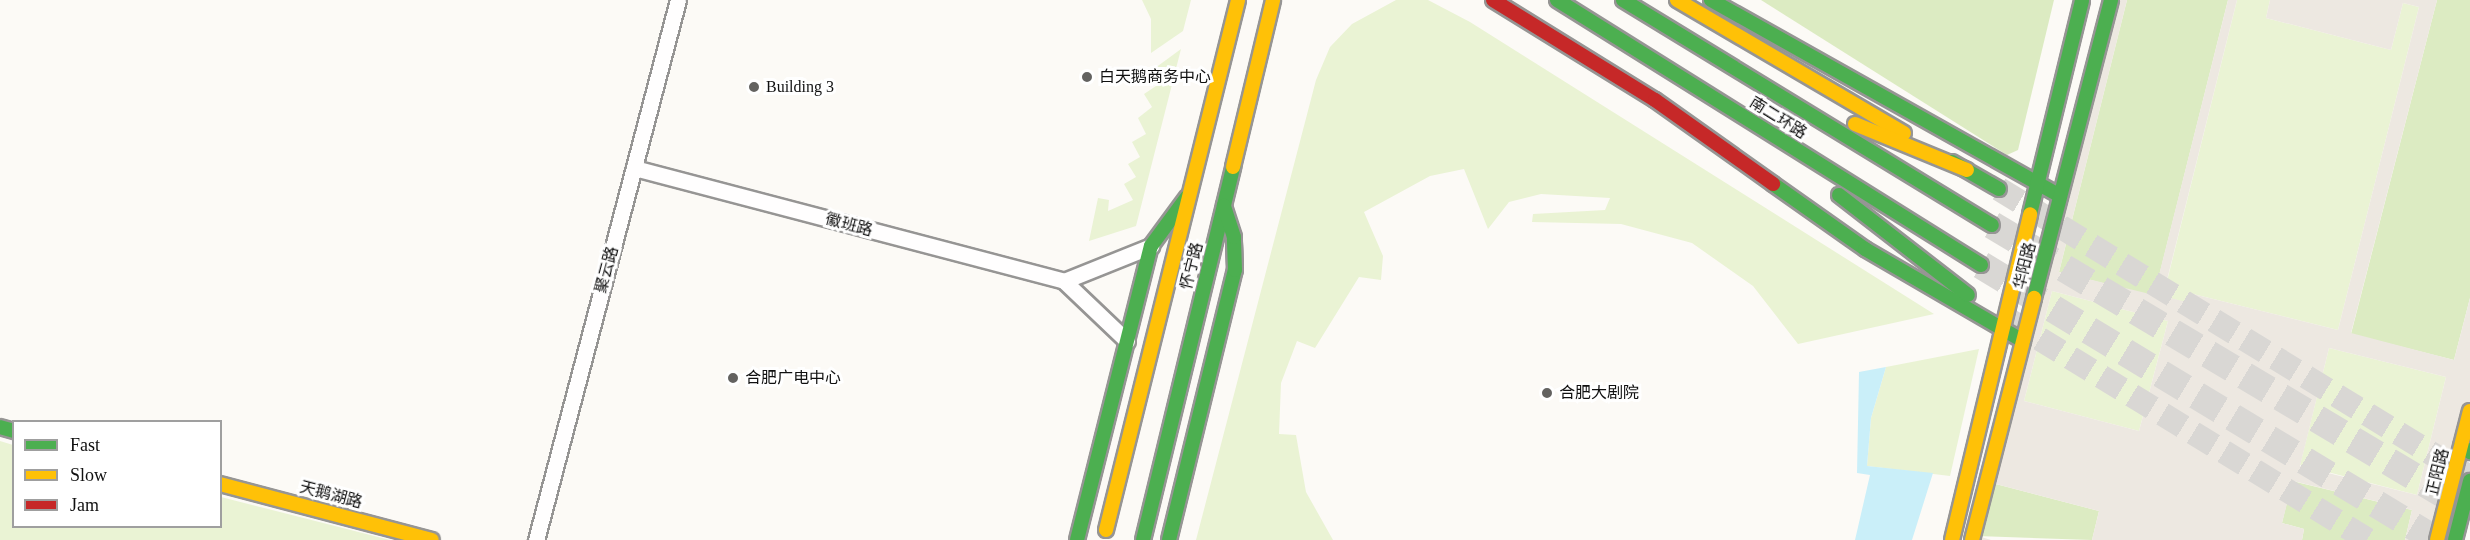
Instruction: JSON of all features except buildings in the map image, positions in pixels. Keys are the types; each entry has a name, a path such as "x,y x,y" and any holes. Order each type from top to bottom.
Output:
{"main road":[{"name":"怀宁路","path":"1106,530 1238,0"},
{"name":"怀宁路","path":"1143,540 1273,0"},
{"path":"1493,0 1655,100 1865,249 2002,331 2023,341"},
{"path":"1516,0 1676,99 1971,297 1712,96"},
{"name":"南二环路","path":"1557,0 1981,265"},
{"name":"南二环路","path":"1623,0 1992,225"},
{"path":"1677,0 1999,189"},
{"path":"1711,0 2038,186 2060,196"},
{"name":"华阳路","path":"1952,540 2082,0"},
{"name":"华阳路","path":"1972,540 2111,0"},
{"path":"1774,91 1967,170"},
{"path":"1077,540 1151,246 1191,193"},
{"path":"1169,540 1235,270 1234,237 1224,206"},
{"name":"正阳路","path":"2437,540 2466,449 2470,411"},
{"name":"正阳路","path":"2455,540 2470,481"},
{"name":"天鹅湖路","path":"222,485 432,540"},
{"name":"天鹅湖路","path":"222,498 390,540"}],"street":[{"name":"聚云路","path":"536,540 678,0"},
{"name":"徽班路","path":"634,168 1064,281 1127,341"},
{"path":"1064,281 1151,246"}],"green space":[{"path":"1142,0 1191,0 1183,31 1151,53 1151,19"},
{"path":"1396,0 1428,0 1470,22 1934,314 1798,344 1753,286 1692,243 1621,224 1532,222 1533,214 1605,210 1610,198 1541,194 1509,202 1488,229 1464,169 1430,176 1364,212 1383,256 1381,280 1359,277 1315,348 1297,341 1281,383 1279,434 1296,435 1306,492 1333,540 1196,540 1316,80 1330,47 1352,24"},
{"path":"1761,0 2054,0 2018,150 2007,155"},
{"path":"2127,0 2228,0 2154,296 2059,272"},
{"path":"2237,0 2270,0 2266,18 2391,50 2403,3 2419,7 2338,330 2193,294 2190,303 2163,297"},
{"path":"2437,0 2470,0 2470,298 2454,360 2351,334"},
{"path":"1181,49 1136,226 1089,241 1098,198 1109,200 1108,211 1133,200 1124,184 1136,177 1128,164 1140,157 1132,142 1146,134 1138,118 1152,107 1144,94 1159,84 1151,71"},
{"path":"2052,291 2168,321 2139,431 2024,401"},
{"path":"2329,348 2446,377 2417,495 2300,465"},
{"path":"1979,349 1950,476 1867,466 1871,418 1886,367"},
{"path":"0,441 12,445 12,528 222,528 222,497 390,540 0,540"},
{"path":"2292,481 2412,510 2405,540 2302,540 2304,529 2282,523"},
{"path":"1992,483 2099,511 2092,540 1977,536"}],"shaded area":[{"path":"2111,0 2127,0 2059,272 2154,295 2228,0 2237,0 2163,296 2190,303 2193,294 2338,330 2419,7 2403,3 2391,50 2266,18 2270,0 2437,0 2351,333 2454,360 2470,298 2470,411 2437,540 2405,540 2412,510 2293,481 2282,523 2304,529 2302,540 2092,540 2099,511 1992,483 1978,536 1991,540 1972,540","holes":["2052,291 2168,321 2139,431 2024,401","2329,348 2446,377 2417,495 2300,466"]}],"water":[{"path":"1886,367 1871,418 1867,466 1933,473 1912,540 1855,540 1870,475 1857,473 1859,372"}],"tunnel":[{"path":"1999,189 2470,477"},
{"path":"1992,225 2470,510"},
{"path":"1981,265 2436,540"},
{"path":"2009,320 2368,540"}],"traffic: fast":[{"path":"1557,0 1981,265"},
{"path":"1623,0 1992,225"},
{"path":"1711,0 2060,196"},
{"path":"2030,214 2082,0"},
{"path":"2034,298 2111,0"},
{"path":"1952,162 1999,189"},
{"path":"1143,540 1233,167"},
{"path":"1773,184 1865,249 2023,341"},
{"path":"1839,195 1968,295"},
{"path":"1077,540 1151,246 1187,197"},
{"path":"1169,540 1235,270 1234,237 1224,206"},
{"path":"0,427 12,430"},
{"path":"2461,446 2470,452"},
{"path":"2455,540 2470,481"}],"traffic: slow":[{"path":"1106,530 1238,0"},
{"path":"1233,167 1273,0"},
{"path":"1677,0 1904,133"},
{"path":"1855,124 1967,170"},
{"path":"1952,540 2030,214"},
{"path":"1972,540 2034,298"},
{"path":"2437,540 2470,411"},
{"path":"222,485 432,540"}],"traffic: jam":[{"path":"1493,0 1655,100 1773,184"}],"place":[{"name":"白天鹅商务中心","path":"1087,77"},
{"name":"Building 3","path":"754,87"},
{"name":"合肥广电中心","path":"733,378"},
{"name":"合肥大剧院","path":"1547,393"}]}
